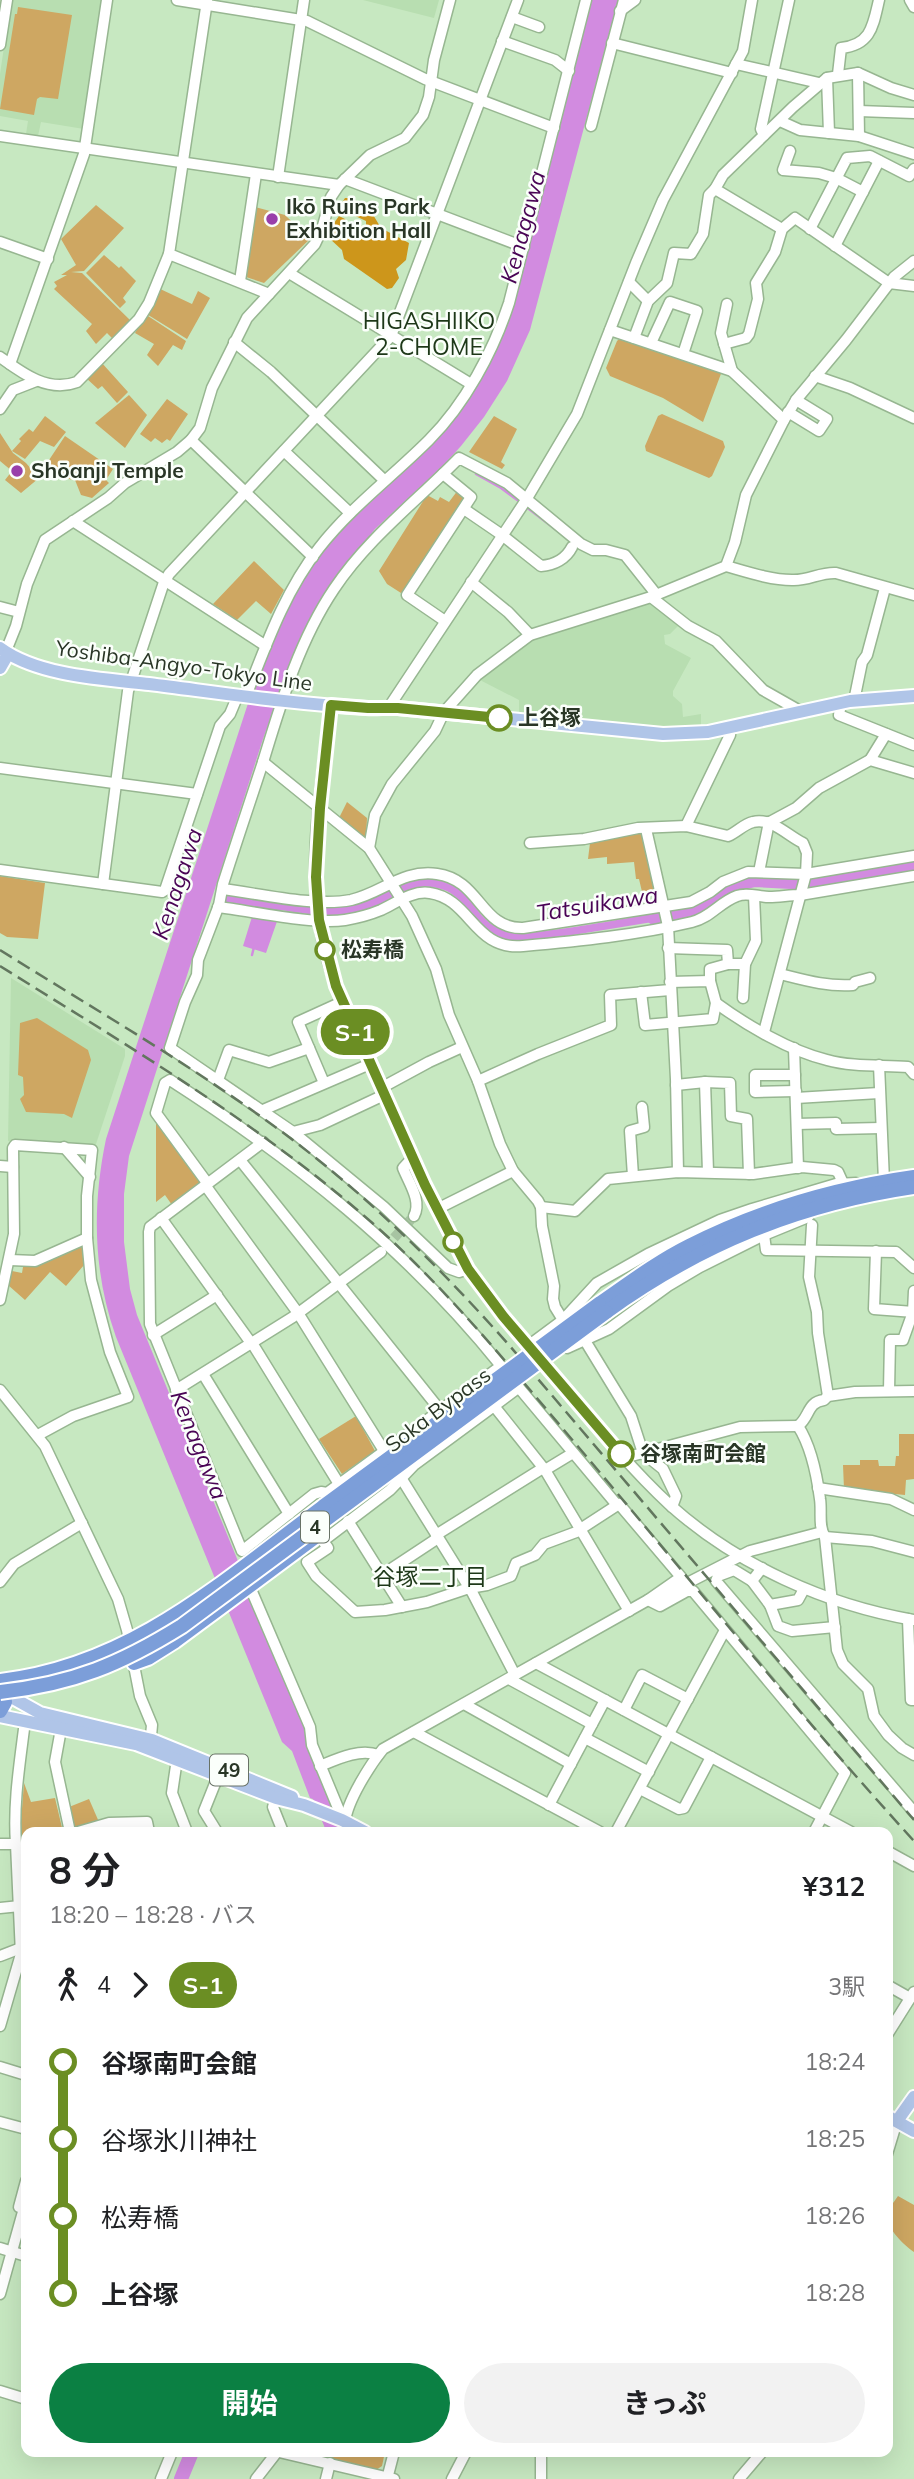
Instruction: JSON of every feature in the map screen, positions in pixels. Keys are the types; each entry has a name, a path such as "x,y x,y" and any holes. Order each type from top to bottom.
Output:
{"highway":[{"name":"Soka Bypass","path":"1,1689 130,1643 181,1612 324,1506 687,1247 734,1225 828,1193 914,1177"},
{"name":"Soka Bypass","path":"1,1689 31,1688 84,1675 143,1650 183,1626 402,1470 602,1308 660,1275 730,1238 799,1212 846,1199 914,1187"},
{"path":"134,1663 148,1658 175,1641 402,1470"},
{"path":"0,1713 5,1702 1,1689"}],"main road":[{"name":"Yoshiba-Angyo-Tokyo Line","path":"4,651 43,667 70,674 131,682 279,700 368,708 389,707 663,734 694,734 730,729 847,702 914,696"},
{"path":"0,668 4,651"},
{"name":"49","path":"1,1689 40,1713 151,1744 273,1787 344,1824"},
{"name":"49","path":"0,1713 61,1729 151,1744 177,1759 218,1776 276,1798 306,1806"},
{"path":"893,2118 914,2097"},
{"path":"893,2120 914,2131"}],"street":[{"path":"0,45 7,0"},
{"path":"10,364 85,148 107,0"},
{"path":"177,0 206,2 301,20 431,82 554,128"},
{"path":"278,177 304,0"},
{"path":"4,651 41,547 51,535 191,440 203,422 212,388 247,318 310,251 319,236 327,207 342,182 370,155 411,133 423,115 450,0"},
{"path":"103,884 131,682 165,581 391,336 518,0"},
{"path":"0,870 162,892 166,890 220,726 244,695 289,593 313,556 350,513 430,439 471,384 505,314 586,0"},
{"path":"591,126 624,0"},
{"path":"620,11 635,0"},
{"path":"389,707 526,500 578,414 663,200 743,51 752,0"},
{"path":"764,135 761,129 789,0"},
{"path":"838,74 841,48 857,46 862,42 872,27 879,0"},
{"path":"910,0 914,7"},
{"path":"0,357 36,381 64,386 74,383 126,334 144,313 169,254 206,2"},
{"path":"512,17 539,27"},
{"path":"502,41 555,60 569,71"},
{"path":"612,43 734,68 823,80"},
{"path":"858,72 859,135"},
{"path":"634,338 648,301 667,283 674,253 691,254 703,234 709,195 723,175 823,80 838,74 858,72 891,88 914,95"},
{"path":"823,80 829,133"},
{"path":"859,111 914,113"},
{"path":"779,121 800,130 859,135 914,154"},
{"path":"0,136 278,177 342,182 524,247"},
{"path":"790,151 783,170 819,173 836,178 863,192"},
{"path":"810,229 847,159 870,156 909,176 914,169"},
{"path":"835,246 879,161"},
{"path":"240,281 256,174"},
{"path":"715,189 782,229"},
{"path":"724,344 747,338 758,299 756,284 775,252 782,229 794,218 889,284 914,286"},
{"path":"0,243 48,259"},
{"path":"169,254 269,294"},
{"path":"726,566 735,542 746,495 786,416 889,284 914,261"},
{"path":"289,273 471,384"},
{"path":"629,282 648,301"},
{"path":"651,343 670,302 697,311 683,354"},
{"path":"727,304 721,333 732,371"},
{"path":"610,330 732,371 786,416 819,431 827,419 796,400"},
{"path":"234,342 274,375 384,481"},
{"path":"815,376 850,388 914,418"},
{"path":"0,409 13,390 36,381"},
{"path":"191,440 313,556"},
{"path":"284,451 350,513"},
{"path":"468,1269 459,1272 447,1268 384,1207 293,1132 170,1048 197,975 198,960 223,890 279,700 312,627 333,590 372,542 459,458 507,483 581,544 593,550 625,555 653,596 688,626 716,641 763,690 800,711"},
{"path":"443,474 471,497 407,595 445,621"},
{"path":"464,509 541,566 549,566 565,558 572,547"},
{"path":"73,521 266,646"},
{"path":"369,848 372,826 383,800 435,731 444,712 477,674 530,635 653,596 726,566 790,581 825,572 836,573 914,595"},
{"path":"471,582 508,612 530,635"},
{"path":"884,588 867,655 839,715 914,745"},
{"path":"0,607 19,612"},
{"path":"331,705 316,854 317,902 327,958 342,1002 382,1092 468,1269 545,1366 624,1458 672,1507 740,1556 804,1588 833,1600 911,1620 911,1700 914,1700"},
{"path":"686,826 718,762 730,729"},
{"path":"530,843 584,839 638,828 686,826 728,836 754,821 769,822 796,808 819,788 870,760 886,734"},
{"path":"870,760 914,773"},
{"path":"262,762 369,848 402,898 436,970 449,1015 478,1081 500,1144 513,1171 541,1207 543,1234 554,1286 553,1298 563,1321"},
{"path":"0,768 197,794"},
{"path":"759,872 769,822"},
{"path":"764,1032 801,893 807,853 803,844 769,822"},
{"path":"646,829 668,925 678,1172"},
{"path":"223,890 337,902 352,899 418,873 446,876 470,890 496,921 514,929 665,908 699,899 736,875 759,872 805,876 914,856"},
{"path":"218,906 342,920 364,916 402,898 426,892 442,896 459,908 488,939 513,947 693,922 709,916 740,895 801,893 914,876"},
{"path":"743,998 745,964 756,941 754,896"},
{"path":"668,948 727,950 728,964"},
{"path":"641,992 645,1025 713,1019 716,1003 710,970 728,964 745,964"},
{"path":"780,974 831,986 853,985 870,978"},
{"path":"478,1081 611,1025 610,995 710,981"},
{"path":"324,1083 298,1022 342,1002"},
{"path":"716,1003 737,1019 794,1048 827,1061 908,1067 914,1074"},
{"path":"293,1132 320,1125 382,1092 429,1062 462,1047"},
{"path":"218,1080 229,1050 269,1062 309,1048"},
{"path":"794,1048 799,1168"},
{"path":"262,1110 370,1064"},
{"path":"528,1346 563,1321 597,1283 720,1220 793,1195 843,1183 881,1182 879,1065"},
{"path":"795,1075 755,1075 755,1092 879,1093"},
{"path":"344,1824 346,1812 383,1749 512,1677 536,1664 629,1611 681,1577 459,1317 398,1256 335,1198 263,1142 170,1080 165,1083 156,1112 298,1313 384,1451 402,1470 437,1537 469,1588 512,1677 592,1724"},
{"path":"705,1082 708,1172"},
{"path":"676,1085 730,1083 731,1116 747,1119 749,1174"},
{"path":"632,1176 630,1131 644,1127 642,1107"},
{"path":"797,1124 836,1123 836,1129 881,1128"},
{"path":"263,1142 150,1227 149,1232 150,1324 153,1335 242,1551 314,1494 327,1493 501,1366"},
{"path":"0,1300 14,1234 13,1147 92,1150 86,1238 91,1280 99,1315 128,1397 73,1416 38,1435"},
{"path":"64,1147 90,1177"},
{"path":"413,1157 404,1164 404,1168 417,1200 418,1209 414,1216"},
{"path":"240,1160 440,1410"},
{"path":"0,1166 13,1167"},
{"path":"541,1207 575,1211 608,1179 678,1172 749,1174 799,1168 834,1170 838,1172 843,1183"},
{"path":"437,1209 513,1171"},
{"path":"545,1366 572,1345 618,1324 681,1275 764,1235 829,1210 846,1199"},
{"path":"162,1218 251,1343 339,1484"},
{"path":"812,1225 809,1277 817,1312 828,1396"},
{"path":"764,1235 766,1250 896,1252 914,1268"},
{"path":"10,1261 35,1261 86,1238"},
{"path":"876,1251 874,1309 914,1312"},
{"path":"176,1390 298,1313 380,1252"},
{"path":"889,1391 890,1340 903,1339 914,1312 914,1291"},
{"path":"153,1335 217,1294"},
{"path":"584,1339 631,1416 643,1454 667,1474 676,1496 672,1507"},
{"path":"203,1374 289,1514"},
{"path":"518,1388 414,1465 402,1470 390,1490 323,1541 328,1548 307,1562 316,1576 355,1612 427,1602 511,1576 516,1563 535,1555 544,1544 579,1531 617,1505"},
{"path":"0,1390 38,1435 118,1599 130,1643 139,1696 152,1724 151,1744"},
{"path":"624,1458 740,1427 798,1426 803,1423 811,1405 828,1396 914,1391"},
{"path":"494,1406 544,1469 629,1611"},
{"path":"798,1426 810,1453 818,1488 837,1650 843,1664 868,1689 874,1716 902,1748 914,1755"},
{"path":"382,1575 437,1537 573,1452"},
{"path":"818,1488 891,1499 914,1510"},
{"path":"348,1521 402,1606"},
{"path":"0,1582 14,1564 82,1523"},
{"path":"648,1600 666,1594 756,1548 823,1534 873,1541 914,1552"},
{"path":"243,1566 249,1586 310,1727 312,1745 344,1824"},
{"path":"752,1581 762,1568"},
{"path":"835,1627 792,1631 784,1629 778,1626 770,1605 752,1581 734,1570 718,1576 716,1581 914,1812"},
{"path":"770,1605 798,1600 804,1588"},
{"path":"648,1600 660,1606 687,1591 693,1591 845,1773 817,1827"},
{"path":"619,1827 725,1630"},
{"path":"536,1664 842,1827"},
{"path":"624,1710 642,1675 688,1699"},
{"path":"549,1805 605,1700"},
{"path":"464,1704 571,1764"},
{"path":"21,1916 14,1817 25,1721"},
{"path":"61,1729 55,1762 69,1827"},
{"path":"414,1732 591,1827"},
{"path":"585,1738 649,1772"},
{"path":"320,1766 357,1754 370,1752 378,1755"},
{"path":"640,1789 679,1809 684,1808 711,1757"},
{"path":"177,1759 172,1793 185,1827"},
{"path":"215,1827 204,1811 218,1776"},
{"path":"276,1798 273,1807 281,1827"},
{"path":"95,1827 109,1823 147,1822 148,1827"},
{"path":"0,1844 16,1843"},
{"path":"893,1855 914,1866"},
{"path":"0,1908 20,1906"},
{"path":"0,1955 21,1948"},
{"path":"0,2026 21,1957"},
{"path":"893,1987 912,1995 893,2025"},
{"path":"0,2067 21,2073"},
{"path":"0,2122 21,2128"},
{"path":"0,2273 21,2198"},
{"path":"0,2294 6,2250 21,2213"},
{"path":"0,2392 21,2398"},
{"path":"161,2479 170,2457"},
{"path":"256,2479 274,2457"},
{"path":"302,2457 389,2479 393,2457"},
{"path":"452,2479 463,2457"},
{"path":"541,2457 541,2479"},
{"path":"739,2479 758,2457"},
{"path":"326,2479 330,2463"}],"shaded area":[{"path":"11,0 103,0 84,129 41,122 38,136 26,134 28,121 0,116 0,74"},
{"path":"363,0 439,0 434,18"},
{"path":"592,0 618,0 530,330 507,381 484,417 441,468 375,529 330,585 310,619 289,666 263,739 129,1156 124,1194 124,1242 130,1289 137,1315 302,1717 336,1808 310,1798 292,1751 282,1742 116,1337 108,1313 99,1263 97,1214 101,1164 106,1139 254,685 292,598 317,558 355,514 453,416 517,290"},
{"path":"18,7 72,15 58,99 37,99 34,115 0,109"},
{"path":"345,198 351,198 372,213 381,228 409,243 406,260 396,269 399,278 392,288 387,289 344,259 342,250 329,238 339,216 349,224 366,227 366,221 351,214 348,207 334,215"},
{"path":"96,205 124,228 84,271 71,272 82,273 131,321 113,339 107,333 96,344 86,331 92,324 54,289 57,286 54,282 67,275 61,275 76,265 61,239"},
{"path":"255,207 285,215 310,239 264,283 246,277 245,274"},
{"path":"104,255 119,268 121,266 136,281 123,298 126,302 120,308 86,273"},
{"path":"156,287 192,304 198,291 210,298 187,339 145,313"},
{"path":"145,314 186,341 182,350 173,345 158,366 147,355 154,344 135,333"},
{"path":"622,336 722,371 703,422 663,398 610,376 606,368 617,341"},
{"path":"101,362 128,392 117,403 102,386 98,389 85,377"},
{"path":"129,395 147,415 125,448 95,423"},
{"path":"167,399 188,414 170,441 167,439 162,443 155,438 151,442 140,434"},
{"path":"662,414 723,441 725,447 712,476 709,478 646,451 645,446 658,416"},
{"path":"45,416 66,432 54,447 40,441 25,459 12,451 21,441 19,439 29,429 33,432"},
{"path":"494,416 517,429 501,462 505,465 502,469 469,452"},
{"name":"Shōanji Temple","path":"0,433 13,453 39,478 21,493 5,480 12,471 0,461"},
{"path":"65,436 113,469 106,480 109,483 92,498 81,495 75,480 62,478 45,466"},
{"path":"458,490 464,499 404,591 401,593 387,584 379,571 427,495 438,501 440,497 449,502"},
{"path":"254,561 284,590 271,614 256,601 237,620 213,604"},
{"path":"647,600 679,625 670,634 664,635 665,644 691,658 673,691 673,696 682,704 683,717 701,714 701,727 676,728 519,714 519,700 478,679 507,654 542,632"},
{"path":"347,802 367,818 366,840 339,818"},
{"path":"643,832 659,894 643,896 639,879 636,879 634,862 607,864 607,857 588,859 590,843"},
{"path":"0,876 45,883 38,939 7,937 0,933"},
{"path":"418,878 451,883 469,898 492,925 517,933 670,911 671,919 524,943 504,940 486,931 458,899 447,891 422,887 351,914 321,915 281,910 266,953 243,946 255,907 222,904 226,892 333,906"},
{"path":"11,978 125,1049 95,1147 8,1141"},
{"path":"37,1018 88,1050 91,1060 72,1118 64,1114 26,1112 20,1099 24,1095 23,1077 18,1075 20,1023"},
{"path":"158,1121 201,1182 172,1205 165,1195 156,1202"},
{"path":"82,1245 84,1265 66,1286 50,1272 25,1300 8,1285 12,1271 22,1273 23,1267 48,1261"},
{"path":"356,1416 375,1451 342,1474 319,1439"},
{"path":"899,1434 914,1434 914,1479 906,1480 905,1495 844,1489 843,1465 860,1465 860,1460 878,1460 879,1466 895,1466 896,1456 899,1456"},
{"path":"24,1783 31,1802 55,1798 62,1827 21,1827"},
{"path":"89,1799 99,1822 75,1827 69,1807"},
{"path":"898,2196 914,2205 914,2252 893,2230 893,2204"},
{"path":"323,2457 384,2457 382,2466 376,2470"}],"waterway":[{"path":"476,474 520,502"},
{"path":"525,506 559,532"},
{"name":"Tatsuikawa","path":"654,918 701,909 742,883 755,880 811,883 914,866"},
{"path":"252,955 254,947"},
{"name":"Kenagawa","path":"315,1785 332,1827"},
{"name":"Kenagawa","path":"181,2479 190,2457"}],"tunnel":[{"path":"384,1249 414,1216"}],"railway":[{"path":"0,950 189,1068 262,1118 327,1167 408,1239 509,1345 914,1820"},
{"path":"0,966 151,1060 249,1126 297,1161 388,1237 490,1344 789,1698 914,1841"}],"bus line":[{"name":"S-1","path":"499,718 389,707 331,705 316,854 319,920 327,958 342,1002 425,1185 468,1269 528,1346 621,1454"}],"place":[{"name":"Ikō Ruins Park Exhibition Hall","path":"272,219"},
{"name":"Shōanji Temple","path":"17,471"},
{"name":"上谷塚","path":"499,718"},
{"name":"松寿橋","path":"325,950"},
{"name":"谷塚南町会館","path":"621,1454"}],"district":[{"name":"HIGASHIIKO 2-CHOME","path":"429,334"},
{"name":"谷塚二丁目","path":"430,1577"}]}
